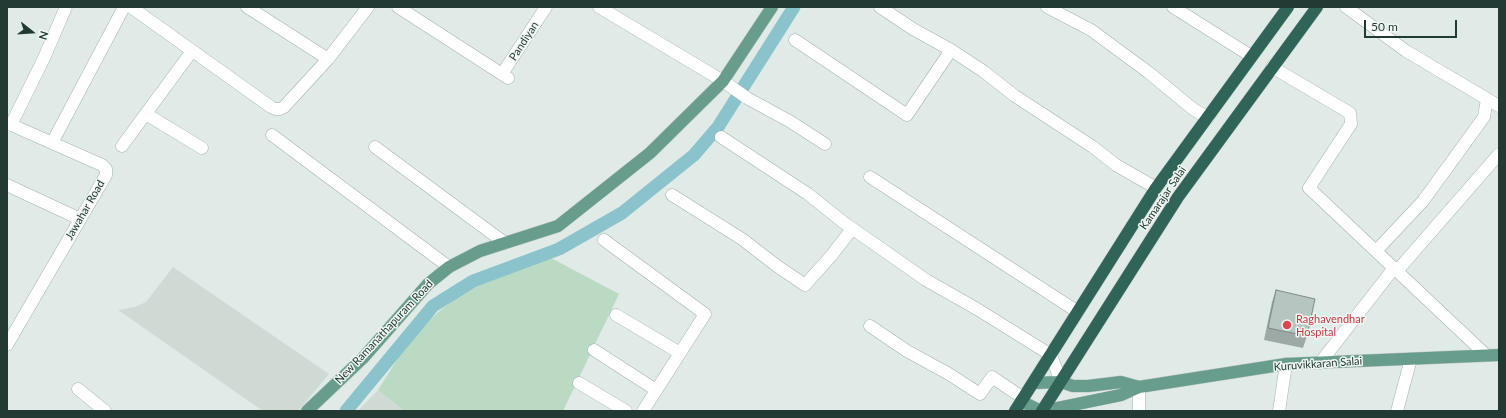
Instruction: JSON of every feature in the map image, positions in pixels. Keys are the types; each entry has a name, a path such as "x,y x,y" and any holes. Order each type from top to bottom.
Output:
{"highway":[{"name":"Kamarajar Salai","path":"1020,403 1156,188 1288,7"},
{"name":"Kamarajar Salai","path":"1042,411 1178,197 1317,7"}],"main road":[{"name":"New Ramanathapuram Road","path":"307,411 362,358 428,284 449,267 480,251 558,226 650,153 724,81 772,7"},
{"name":"Kuruvikkaran Salai","path":"1042,411 1121,395 1139,387 1286,364 1499,355"},
{"name":"Kuruvikkaran Salai","path":"1033,383 1061,382 1073,386 1088,386 1121,382 1139,387"},
{"path":"1020,403 1042,411"}],"street":[{"path":"9,124 44,58 66,7"},
{"path":"52,143 124,7"},
{"path":"131,7 271,107 280,109 284,107 328,59 368,7"},
{"path":"247,7 328,59"},
{"name":"Pandiyan","path":"398,7 505,76 546,7"},
{"path":"599,7 724,81 740,93 791,122 825,144"},
{"path":"880,7 912,29 950,50 983,71 1015,96 1093,147 1116,165 1156,188"},
{"path":"1047,7 1091,30 1148,72 1193,109 1208,118"},
{"path":"1173,7 1251,56"},
{"path":"1346,7 1406,51 1499,106"},
{"path":"795,40 907,115 950,50"},
{"path":"122,146 192,51"},
{"path":"1272,67 1350,113 1351,124 1309,188 1486,355"},
{"path":"1376,251 1423,202 1484,117 1487,99"},
{"path":"146,114 202,148"},
{"name":"Jawahar Road","path":"7,345 106,175 106,169 102,166 9,124"},
{"path":"272,135 449,267"},
{"path":"721,137 808,194 852,229 926,280 977,309 1051,355 1061,382"},
{"path":"374,147 505,243"},
{"path":"1320,363 1396,269 1499,154"},
{"path":"870,177 1078,312"},
{"path":"7,185 80,219"},
{"path":"672,195 742,239 805,285 831,256 852,229"},
{"path":"604,240 705,314 643,411"},
{"path":"616,315 680,353"},
{"path":"870,326 907,351 949,374 980,394 992,377 1020,403"},
{"path":"594,350 656,390"},
{"path":"1397,411 1411,359"},
{"path":"1279,411 1286,364"},
{"path":"579,383 626,411"},
{"path":"1139,387 1139,411"},
{"path":"78,389 105,411"}],"shaded area":[{"path":"173,267 329,374 298,411 263,411 118,310 135,307 146,302"},
{"path":"378,390 404,411 358,411"}],"green space":[{"path":"551,258 619,294 563,411 404,411 378,390 405,347 424,325 442,309 466,291 489,280"}],"building":[{"name":"Raghavendhar Hospital","path":"1276,290 1315,299 1307,336 1268,328"}],"waterway":[{"path":"346,411 433,306 473,281 559,249 622,213 694,155 718,127 794,7"}],"place":[{"name":"Raghavendhar Hospital","path":"1287,325"}]}
